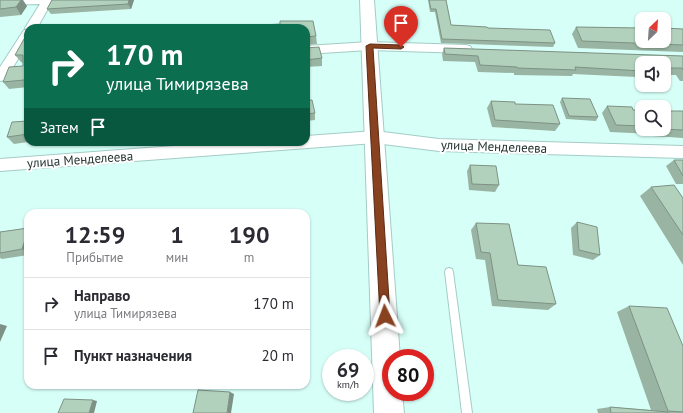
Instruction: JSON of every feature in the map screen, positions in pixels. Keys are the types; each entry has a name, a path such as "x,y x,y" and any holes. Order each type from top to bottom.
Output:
{"highway":[{"path":"367,0 389,413"}],"street":[{"path":"0,2 47,0"},
{"path":"33,24 47,0"},
{"path":"2,72 24,39"},
{"path":"310,50 370,46 479,50"},
{"path":"2,72 21,68"},
{"name":"улица Менделеева","path":"310,142 375,137 439,145 683,152"},
{"name":"улица Менделеева","path":"0,165 252,146"}],"lane":[{"path":"449,272 467,413"}],"building":[{"path":"0,0 21,0 16,7 0,9"},
{"path":"52,0 129,0 128,4 47,9"},
{"path":"429,0 446,0 451,25 550,30 555,43 442,39 436,9 431,9"},
{"path":"280,21 313,21 316,36 310,37 310,24 280,24"},
{"path":"576,27 635,28 635,43 582,41"},
{"path":"671,28 683,29 683,45 671,45"},
{"path":"24,39 24,80 3,82 9,67 23,66 23,55 15,55"},
{"path":"319,47 322,58 310,60 310,48"},
{"path":"444,48 683,56 683,70 682,68 671,68 671,56 635,56 635,71 575,67 576,70 517,68 480,65 478,56 445,54"},
{"path":"562,98 590,99 598,117 569,116"},
{"path":"310,100 312,100 315,113 310,114"},
{"path":"491,101 515,102 515,104 553,105 560,124 495,120"},
{"path":"607,106 632,107 633,110 635,110 635,126 616,125"},
{"path":"671,111 683,111 683,130 671,129"},
{"path":"24,121 24,135 7,137 12,122"},
{"path":"674,160 683,160 683,176"},
{"path":"470,165 496,166 499,185 472,184"},
{"path":"674,185 683,198 683,235 651,187"},
{"path":"577,222 597,227 600,255 579,250"},
{"path":"476,223 509,224 518,265 546,267 556,304 498,300 490,253 481,252"},
{"path":"24,229 24,243 22,249 0,253 0,232"},
{"path":"629,306 667,308 683,346 683,412 668,411"},
{"path":"198,390 230,392 227,413 193,413"},
{"path":"64,399 93,400 89,413 58,413"},
{"path":"610,407 668,412 668,413 611,413"}],"route":[{"path":"385,316 370,46 401,47"}]}
